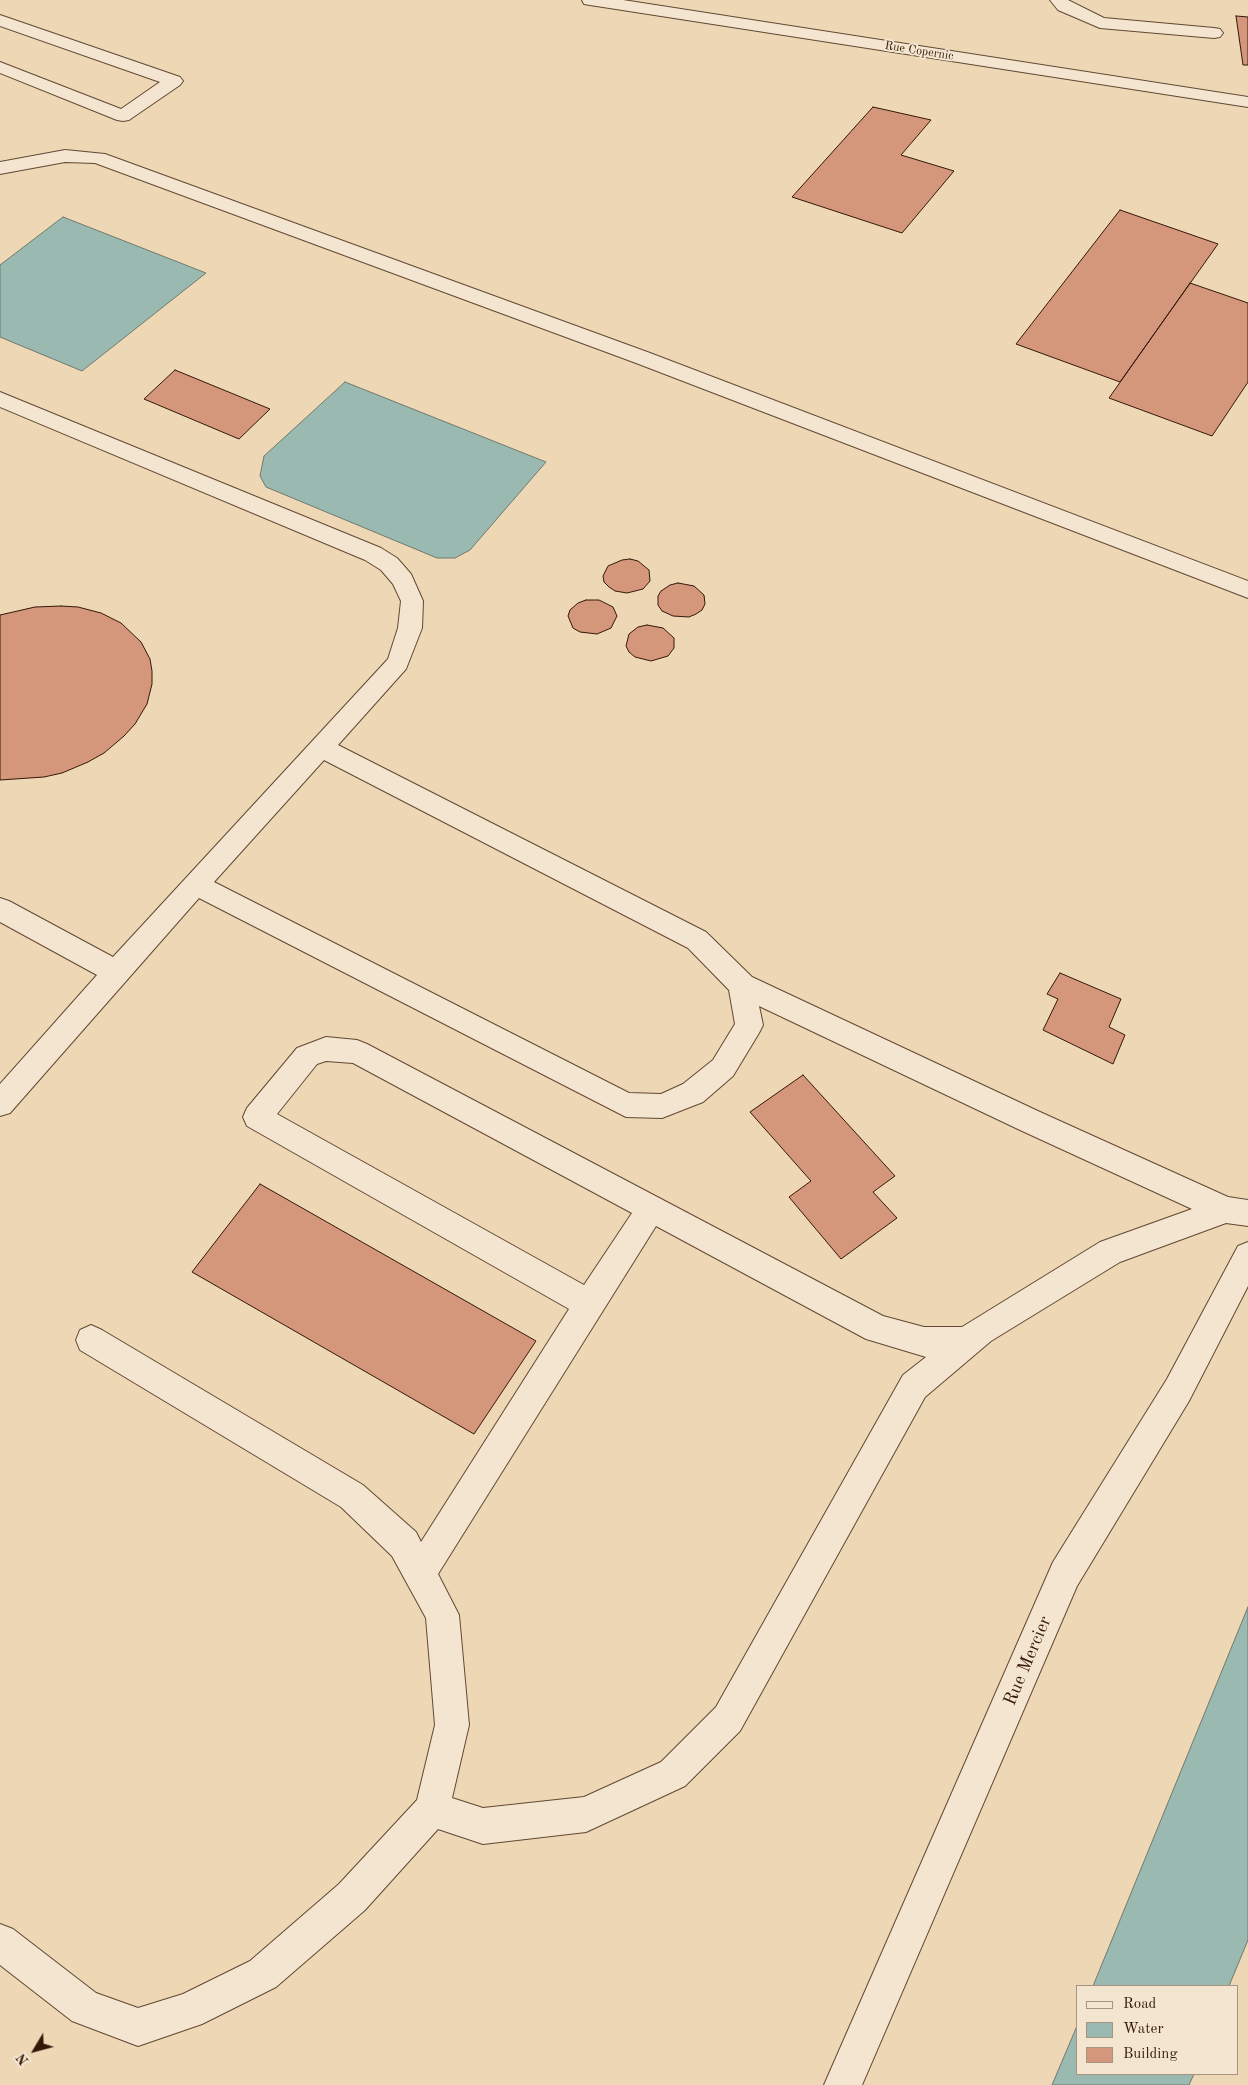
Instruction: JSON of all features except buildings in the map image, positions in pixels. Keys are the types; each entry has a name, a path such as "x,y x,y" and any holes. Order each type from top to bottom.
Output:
{"street":[{"name":"Rue Copernic","path":"590,0 1248,102"},
{"path":"1058,0 1064,6 1100,23 1214,33"},
{"path":"0,20 174,81 123,116 0,67"},
{"path":"0,168 65,156 98,158 643,358 1248,590"},
{"path":"0,399 373,554 389,564 403,580 412,601 410,628 398,663 195,884 0,1104"},
{"path":"320,748 697,940 742,985 1030,1121 1237,1212"},
{"path":"195,884 626,1105 662,1106 693,1093 723,1068 749,1025 742,985"},
{"path":"0,909 116,972"},
{"path":"589,1304 257,1117 307,1056 326,1049 357,1052 877,1329 924,1342 969,1340"},
{"path":"419,1574 589,1304 652,1208"},
{"path":"432,1809 482,1826 586,1814 672,1774 728,1719 914,1386 980,1331 1110,1252 1237,1212"},
{"name":"Rue Mercier","path":"843,2085 1066,1574 1178,1390 1248,1256"},
{"path":"0,1942 85,2008 138,2027 189,2011 263,1974 352,1897 432,1809 452,1725 442,1615 404,1544 352,1496 91,1340"}],"water":[{"path":"63,217 206,273 82,371 0,337 0,265"},
{"path":"345,382 546,462 470,550 455,558 437,558 266,487 260,476 264,456"},
{"path":"1248,1607 1248,1940 1229,1985 1093,1985"},
{"path":"1076,2028 1076,2075 1194,2075 1189,2085 1052,2085"}]}
